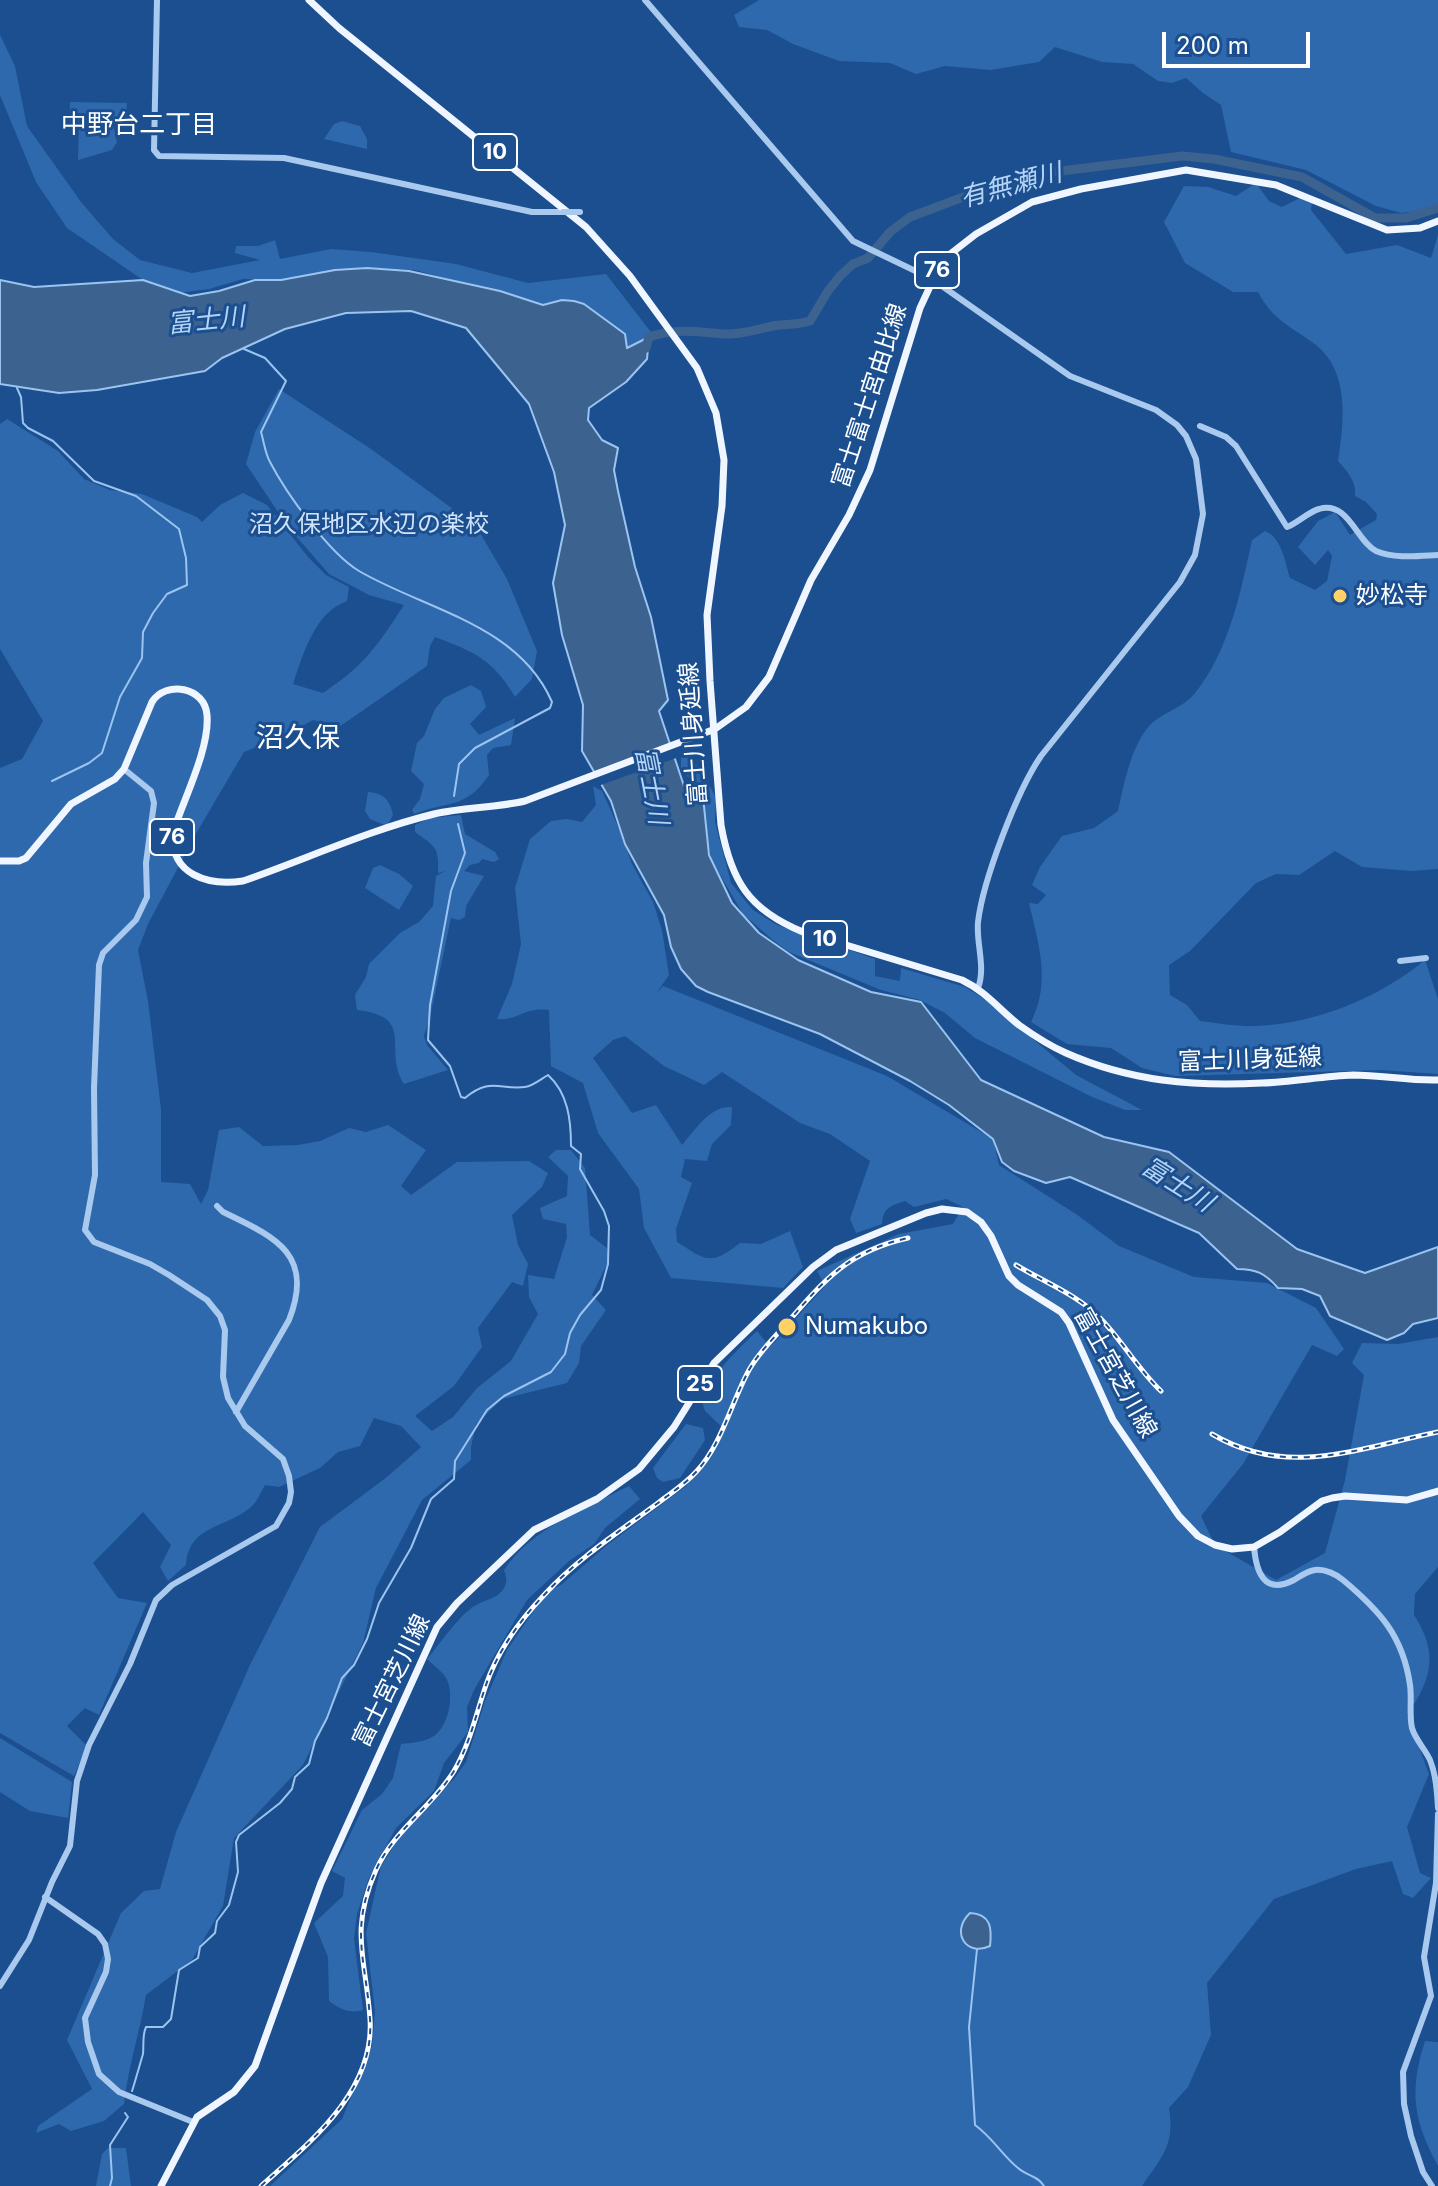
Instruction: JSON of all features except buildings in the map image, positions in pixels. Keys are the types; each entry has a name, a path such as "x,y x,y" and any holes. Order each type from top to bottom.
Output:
{"main road":[{"name":"富士川身延線","path":"309,0 339,28 586,227 623,266 688,353 716,413 724,460 722,506 707,615 724,846 740,886 760,908 787,926 803,932 978,988 1020,1025 1048,1043 1092,1062 1155,1081 1260,1083 1356,1075 1438,1080"},
{"name":"富士富士宮由比線","path":"124,769 158,693 180,688 197,696 207,716 205,732 173,833 172,847 176,859 196,876 226,883 243,881 412,821 458,810 503,806 567,787 695,738 715,729 746,707 769,677 811,580 860,494 870,470 920,308 932,279 940,265 959,247 1043,197 1178,170 1276,185 1387,230 1420,228 1438,221"},
{"path":"0,861 26,858 71,804 115,779 124,769"},
{"name":"富士宮芝川線","path":"161,2186 193,2122 234,2092 255,2066 318,1889 437,1627 457,1603 534,1530 597,1499 639,1469 674,1427 714,1363 813,1267 836,1250 912,1218 942,1209 967,1212 981,1222 991,1236 1009,1276 1018,1285 1051,1304 1069,1323 1113,1420 1179,1516 1198,1536 1215,1545 1232,1549 1254,1547"},
{"path":"1254,1547 1322,1501 1345,1496 1407,1500 1438,1491"}],"street":[{"path":"157,0 154,150 159,156 284,158 532,212 580,212"},
{"path":"645,0 846,235 862,247 932,279 1070,376 1166,416 1186,436 1196,459 1203,514 1189,569 1041,756 1022,789 980,906 978,947 983,977 978,988"},
{"path":"1200,426 1226,437 1236,446 1287,527 1320,508 1333,509 1349,519 1374,550 1392,555 1438,555"},
{"path":"0,1986 29,1940 45,1897 70,1846 77,1781 89,1745 130,1664 156,1600 172,1585 263,1536 276,1526 289,1503 289,1476 283,1459 245,1426 228,1398 223,1377 225,1330 220,1316 207,1300 150,1264 94,1242 85,1230 95,1175 94,1088 99,965 103,953 136,920 147,897 146,863 154,803 151,791 124,769"},
{"path":"1400,961 1426,958"},
{"path":"217,1206 268,1234 281,1245 292,1260 298,1276 297,1295 289,1320 236,1412"},
{"path":"1254,1547 1258,1573 1264,1580 1278,1585 1306,1572 1325,1571 1340,1577 1386,1620 1406,1662 1413,1706 1412,1728 1431,1761 1438,1808"},
{"path":"1432,2186 1423,2172 1411,2136 1404,2104 1403,2072 1431,1996 1424,1957 1436,1883 1438,1814"},
{"path":"45,1897 98,1934 108,1954 106,1972 85,2018 88,2042 99,2074 119,2092 193,2122"}],"green space":[{"path":"759,0 1438,0 1438,209 1401,213 1376,206 1306,170 1231,152 1221,105 1186,78 1172,83 1158,81 1133,64 1102,62 1055,47 1039,62 991,70 945,66 916,74 890,63 839,61 793,44 767,30 739,27 734,15"},
{"path":"0,35 15,66 27,126 81,202 113,239 140,260 192,273 260,260 235,253 236,246 258,246 275,240 280,259 331,249 371,252 456,264 528,283 606,274 654,336 627,348 562,300 543,305 415,270 367,268 281,280 243,279 209,289 179,293 143,280 67,228 36,182 0,95"},
{"path":"70,102 127,103 125,125 113,124 117,142 112,150 78,160 79,126 69,128"},
{"path":"342,121 360,126 367,139 367,149 324,139 334,124"},
{"path":"1256,183 1269,201 1282,207 1302,197 1312,202 1311,210 1346,254 1397,245 1431,258 1438,235 1438,869 1412,871 1362,867 1335,851 1299,875 1276,874 1256,883 1190,951 1169,965 1170,995 1187,1005 1200,1021 1242,1026 1279,1024 1324,1014 1367,997 1425,960 1438,999 1438,1074 1381,1070 1175,1076 1142,1068 1111,1048 1067,1044 1031,1022 1041,992 1042,978 1029,903 1038,904 1046,895 1032,885 1040,867 1062,836 1094,828 1118,811 1129,766 1143,734 1155,721 1190,698 1207,676 1232,620 1252,540 1265,531 1271,534 1282,551 1290,578 1315,590 1327,581 1332,556 1328,550 1315,565 1298,547 1318,521 1335,512 1350,535 1376,520 1377,514 1355,496 1353,481 1338,461 1342,399 1335,369 1327,356 1276,317 1258,292 1233,292 1185,263 1164,222 1184,186 1208,187 1236,196"},
{"name":"沼久保地区水辺の楽校","path":"279,389 371,449 476,526 507,579 537,651 532,679 515,697 499,674 481,658 435,637 430,646 427,666 339,727 313,720 244,752 197,832 148,924 138,950 148,1001 161,1109 161,1182 190,1184 201,1204 208,1190 219,1130 239,1127 263,1146 298,1145 320,1141 349,1128 366,1132 388,1125 426,1150 401,1186 411,1195 457,1162 529,1161 548,1173 542,1187 512,1215 518,1245 528,1264 523,1286 512,1282 478,1328 482,1347 454,1386 415,1416 432,1431 453,1417 477,1388 511,1361 538,1314 529,1297 528,1275 554,1279 567,1237 566,1224 543,1219 540,1208 567,1196 568,1176 548,1157 556,1150 571,1150 585,1168 590,1235 607,1248 609,1260 592,1295 606,1310 581,1346 579,1363 567,1383 502,1399 476,1424 471,1460 422,1500 376,1588 363,1643 303,1765 234,1838 223,1906 192,1960 146,1995 124,2104 104,2121 71,2131 59,2124 36,2133 38,2126 92,2089 67,2040 121,1913 144,1891 160,1889 176,1832 250,1665 320,1527 387,1477 421,1447 401,1426 374,1418 360,1446 338,1452 320,1468 279,1487 265,1485 251,1507 201,1534 189,1552 186,1565 168,1581 160,1567 171,1545 143,1512 93,1563 118,1598 147,1603 99,1715 85,1708 67,1726 87,1746 74,1776 0,1733 0,768 22,759 43,721 0,649 0,424 7,419 58,451 84,479 110,490 142,494 197,517 202,522 220,505 243,493 267,505 326,575 349,587 347,601 336,606 318,624 293,684 323,693 369,654 404,605 369,595 329,574 288,527 246,464 255,432"},
{"path":"471,685 481,691 486,707 470,724 479,735 515,718 511,745 493,748 487,755 489,775 472,794 414,814 412,810 420,799 424,784 411,771 417,743 424,736 435,709 444,698"},
{"path":"681,757 690,757 716,798 715,822 731,883 753,910 777,925 875,959 875,976 900,981 901,968 965,987 986,1000 1076,1075 1142,1110 1125,1110 1090,1096 975,1038 945,1013 920,1000 881,990 789,952 774,941 743,914 712,861 694,785 681,768"},
{"path":"593,786 602,791 632,864 653,902 662,930 669,975 656,994 663,986 887,1076 993,1139 999,1165 1076,1214 1119,1246 1194,1277 1267,1283 1316,1308 1344,1349 1337,1356 1312,1345 1243,1464 1201,1516 1215,1545 1276,1580 1325,1553 1345,1480 1364,1375 1352,1363 1362,1343 1398,1344 1438,1337 1438,1567 1415,1594 1414,1615 1427,1641 1429,1665 1422,1689 1407,1715 1429,1774 1407,1827 1420,1873 1431,1878 1413,1898 1403,1894 1392,1861 1356,1869 1274,1899 1207,1983 1211,2035 1188,2087 1169,2108 1170,2132 1165,2150 1142,2186 270,2186 342,2119 372,2046 375,2012 366,1933 381,1866 408,1824 454,1779 466,1762 485,1701 507,1650 547,1591 561,1585 606,1546 686,1486 703,1467 725,1430 705,1411 701,1399 706,1389 757,1331 770,1347 825,1286 817,1271 899,1234 953,1224 963,1207 946,1199 914,1207 905,1201 888,1208 882,1224 856,1233 850,1219 870,1161 830,1134 800,1123 722,1072 704,1085 664,1066 625,1036 613,1040 593,1058 632,1113 656,1105 682,1145 710,1114 724,1107 732,1107 731,1125 712,1144 707,1161 685,1159 681,1177 692,1183 676,1229 677,1242 702,1257 715,1258 740,1243 761,1244 790,1231 803,1267 783,1288 671,1278 644,1228 639,1189 598,1133 583,1083 551,1066 549,1010 533,1010 511,1018 497,1019 512,984 521,944 515,888 530,839 551,821 567,819 582,822 596,805"},
{"path":"368,792 388,801 393,815 387,826 370,819 365,811"},
{"path":"461,815 465,834 495,852 499,859 494,862 482,859 464,871 484,876 466,906 465,917 459,920 451,918 424,1036 427,1045 448,1070 404,1084 398,1071 392,1027 387,1020 375,1014 357,1010 355,995 366,977 369,964 400,933 419,922 433,906 436,876 445,871 438,873 435,848 415,832 415,825 430,818"},
{"path":"380,865 399,874 413,886 399,910 365,888 373,868"},
{"path":"686,1424 703,1428 705,1440 680,1478 663,1482 657,1478 653,1468"},
{"path":"629,1486 640,1499 605,1528 594,1544 569,1561 527,1600 474,1690 467,1707 468,1732 444,1763 434,1791 396,1828 369,1878 357,1914 354,1939 363,2010 349,2011 337,2006 329,2001 328,1957 314,1923 343,1896 345,1878 332,1871 362,1810 382,1794 393,1778 401,1744 432,1737 443,1727 449,1710 449,1685 442,1673 427,1659 471,1608 502,1591 506,1581 504,1570 529,1542 561,1520"},
{"path":"0,1738 72,1782 68,1818 30,1811 0,1792"},
{"path":"1425,2041 1438,2042 1438,2166 1423,2134 1416,2105 1417,2075"},
{"path":"108,2148 126,2148 131,2186 96,2186 102,2154"}],"water":[{"name":"富士川","path":"367,268 409,271 500,291 543,305 562,300 574,301 584,304 625,334 627,348 649,337 647,359 626,382 589,408 588,420 602,440 618,448 614,470 618,491 635,567 651,617 668,700 659,711 684,786 702,787 709,855 732,903 759,933 798,960 871,992 921,1002 981,1080 1104,1137 1169,1152 1297,1249 1365,1273 1438,1247 1438,1318 1413,1324 1404,1333 1387,1340 1330,1316 1320,1296 1302,1289 1278,1288 1260,1273 1237,1269 1199,1233 1070,1177 1046,1183 1014,1171 1002,1162 993,1139 949,1105 910,1081 820,1034 696,986 681,969 671,947 664,915 625,844 611,801 582,751 583,705 562,635 553,583 565,525 554,472 529,404 466,328 411,311 346,313 285,329 222,358 205,371 97,390 59,393 0,384 0,280 34,287 143,280 190,296 255,280 281,280 335,270"},
{"path":"970,1913 982,1916 989,1923 990,1946 974,1948 964,1941 961,1928"}],"pier":[{"path":"675,746 679,757 598,786 592,777"}],"waterway":[{"name":"有無瀬川","path":"646,348 649,337 670,332 735,334 810,321 840,276 853,264 868,258 890,232 910,217 974,193 1031,185 1045,173 1182,156 1214,159 1302,177 1375,218 1406,218 1438,208"},
{"path":"244,349 265,358 286,381 261,432 277,475 322,537 359,571 494,637 517,654 537,676 552,702 550,708 475,748 459,764 454,796"},
{"path":"17,388 21,397 23,423 53,441 94,481 136,496 179,529 186,558 187,585 167,594 143,632 142,658 120,697 102,753 52,781"},
{"path":"132,2091 143,2054 146,2027 163,2027 171,2019 179,1970 198,1958 200,1947 215,1933 217,1921 229,1905 238,1872 236,1842 239,1835 280,1803 292,1789 295,1777 309,1764 315,1741 342,1678 354,1665 367,1639 379,1603 411,1548 431,1499 454,1479 455,1461 487,1410 504,1396 551,1372 565,1354 570,1333 580,1315 601,1290 608,1264 609,1226 580,1169 581,1154 571,1146 567,1108 555,1082 548,1075 528,1086 488,1086 465,1098 461,1097 450,1066 428,1040 430,1005 451,891 465,853 458,824"},
{"path":"977,1949 969,2027 975,2125 1018,2168 1044,2186"},
{"path":"110,2186 110,2145 128,2117 125,2113"}],"railway":[{"path":"261,2186 318,2134 350,2093 362,2070 369,2045 370,2019 361,1945 368,1891 376,1870 393,1843 445,1784 460,1761 496,1660 511,1636 557,1581 696,1472 713,1449 753,1363 826,1280 854,1259 908,1238"},
{"path":"1016,1265 1092,1310 1161,1391"},
{"path":"1212,1434 1268,1455 1296,1457 1351,1452 1438,1432"}],"place":[{"name":"妙松寺","path":"1340,596"},
{"name":"Numakubo","path":"787,1327"}],"district":[{"name":"中野台二丁目","path":"139,125"},
{"name":"沼久保","path":"298,739"}]}
